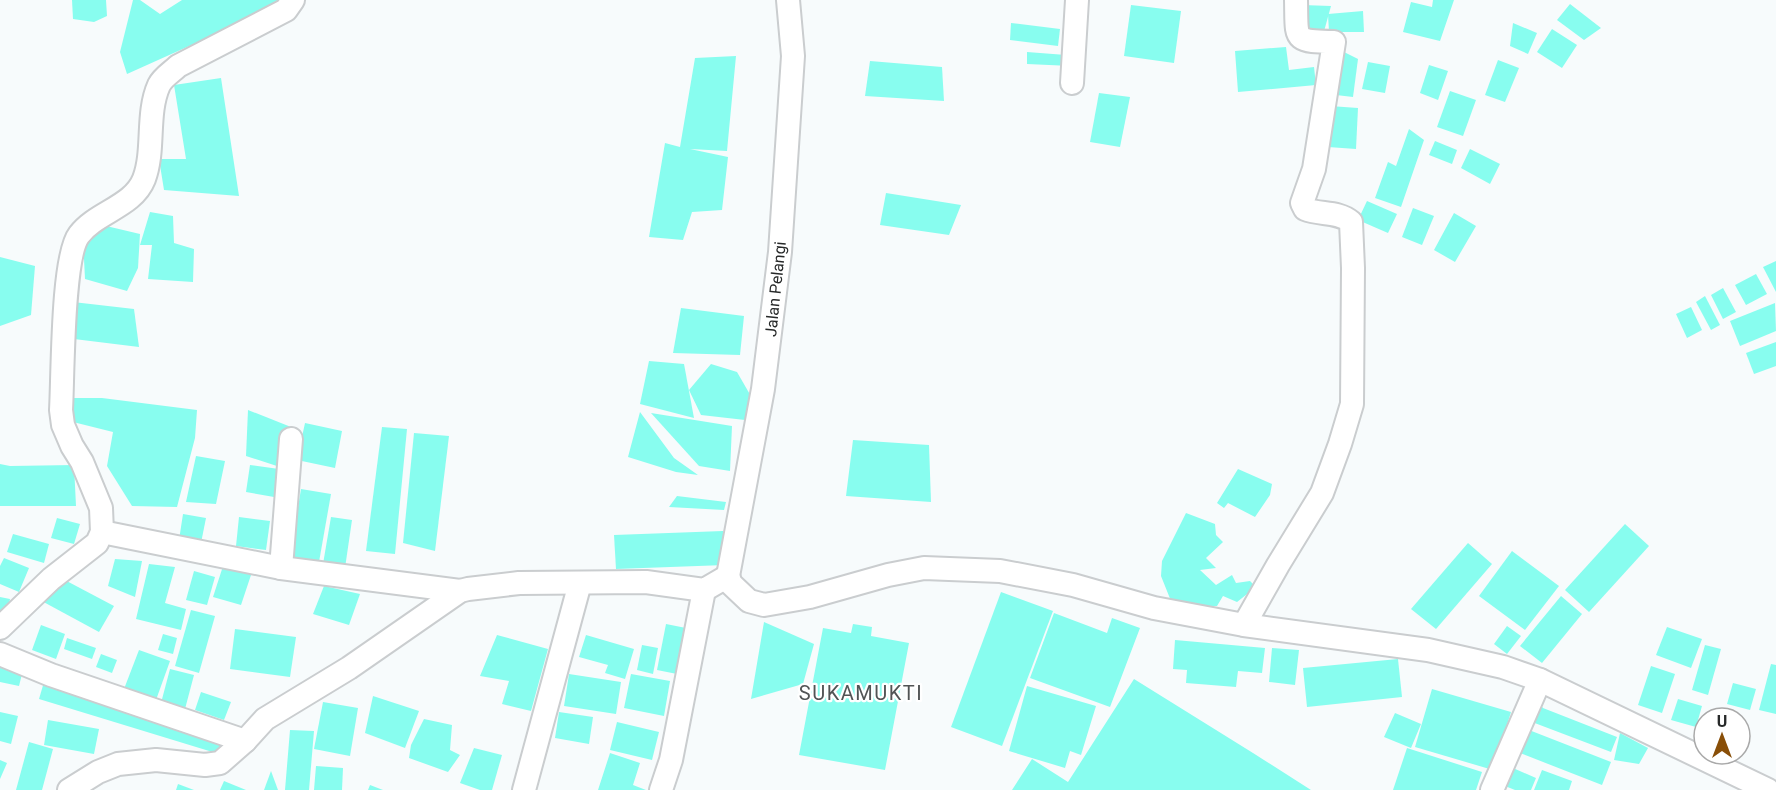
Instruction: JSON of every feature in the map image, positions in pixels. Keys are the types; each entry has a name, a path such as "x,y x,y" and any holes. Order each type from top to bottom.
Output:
{"street":[{"path":"0,628 51,579 97,543 102,532 101,508 82,462 63,425 61,410 65,314 72,249 77,237 88,224 134,194 142,183 148,166 154,105 159,85 166,76 178,66 286,10 293,0"},
{"name":"Jalan Pelangi","path":"728,576 763,390 780,252 793,56 788,0"},
{"path":"1072,83 1077,0"},
{"path":"1244,625 1322,493 1352,404 1352,226 1351,222 1343,216 1311,212 1305,209 1302,203 1314,169 1334,42 1306,41 1300,37 1297,30 1296,0"},
{"path":"281,568 291,439"},
{"path":"102,532 281,568 460,591 489,585 519,583 646,582 704,590 728,576 731,584 749,601 764,605 810,597 888,575 924,568 1000,571 1073,585 1154,608 1244,625 1428,650 1503,667 1540,680 1768,790"},
{"path":"524,790 580,583"},
{"path":"661,790 671,760 704,590"},
{"path":"69,790 98,772 118,764 156,760 213,765 229,756 265,719 349,668 460,591"},
{"path":"0,654 51,675 245,741"},
{"path":"1492,790 1540,680"}],"building":[{"path":"72,0 106,0 107,16 94,22 73,19"},
{"path":"133,0 140,0 160,14 182,0 284,0 285,3 127,74 120,52"},
{"path":"1433,0 1454,0 1440,41 1403,32 1411,2 1432,7"},
{"path":"1570,4 1601,28 1584,40 1557,20"},
{"path":"1131,5 1181,11 1174,63 1124,56"},
{"path":"1302,5 1331,6 1323,35 1301,34"},
{"path":"1363,11 1364,32 1329,32 1328,14"},
{"path":"1011,23 1060,29 1058,46 1010,40"},
{"path":"1513,23 1537,33 1528,54 1510,46"},
{"path":"1552,29 1577,45 1562,68 1537,52"},
{"path":"1286,47 1289,70 1314,67 1316,85 1238,92 1235,51"},
{"path":"1342,51 1358,59 1353,97 1336,95"},
{"path":"1027,52 1066,55 1071,66 1027,64"},
{"path":"736,56 727,151 690,149 728,157 722,210 692,212 683,240 649,237 665,143 680,147 695,58"},
{"path":"1498,60 1519,68 1505,102 1485,95"},
{"path":"870,61 942,67 944,101 865,96"},
{"path":"1368,62 1390,66 1385,93 1362,89"},
{"path":"1429,65 1448,71 1438,100 1420,93"},
{"path":"221,78 239,196 164,190 159,159 186,159 174,85"},
{"path":"1450,91 1476,100 1463,136 1437,127"},
{"path":"1099,93 1130,97 1120,147 1090,142"},
{"path":"1330,106 1358,108 1356,149 1328,147"},
{"path":"1409,129 1424,140 1401,207 1375,198 1388,162 1396,166"},
{"path":"1435,141 1457,150 1452,164 1429,155"},
{"path":"1470,149 1500,164 1490,184 1461,168"},
{"path":"886,193 961,205 949,235 880,225"},
{"path":"1367,201 1397,214 1388,233 1358,220"},
{"path":"1413,208 1434,216 1422,245 1402,237"},
{"path":"150,212 173,216 174,243 194,249 193,282 148,279 152,245 140,245"},
{"path":"1454,213 1476,226 1455,262 1434,250"},
{"path":"102,225 140,234 138,268 127,291 85,279 83,239"},
{"path":"0,257 35,266 31,315 0,326"},
{"path":"1776,261 1776,292 1763,267"},
{"path":"1756,274 1767,294 1746,305 1735,285"},
{"path":"1723,288 1736,312 1723,319 1711,295"},
{"path":"1705,296 1720,325 1711,330 1696,302"},
{"path":"73,302 134,309 139,347 74,339"},
{"path":"1775,303 1776,331 1740,346 1730,321"},
{"path":"1691,307 1702,330 1687,338 1676,314"},
{"path":"681,308 744,316 740,355 673,353"},
{"path":"1776,342 1776,366 1754,374 1746,353"},
{"path":"649,361 684,364 694,418 640,404"},
{"path":"711,364 737,372 752,398 745,420 701,415 689,390"},
{"path":"71,398 102,398 197,410 195,438 177,507 132,506 107,466 113,432 73,422"},
{"path":"248,410 291,427 283,468 246,456"},
{"path":"640,412 674,458 698,475 676,472 628,457"},
{"path":"651,413 732,426 730,471 699,466"},
{"path":"305,423 342,431 335,468 297,460"},
{"path":"382,427 407,429 395,554 366,551"},
{"path":"414,433 449,436 435,551 403,543"},
{"path":"853,440 929,445 931,502 846,496"},
{"path":"196,456 225,461 216,504 186,502"},
{"path":"0,464 10,466 74,465 76,506 0,506"},
{"path":"250,465 279,469 274,497 246,492"},
{"path":"1238,469 1272,484 1270,495 1255,517 1228,503 1224,508 1217,503"},
{"path":"301,489 331,494 319,562 290,557"},
{"path":"677,496 726,502 724,510 669,507"},
{"path":"1186,513 1215,524 1216,535 1223,542 1206,558 1216,568 1200,570 1216,585 1232,575 1236,583 1250,581 1256,587 1237,602 1223,596 1217,606 1173,606 1161,576 1162,561"},
{"path":"183,514 206,518 201,543 179,540"},
{"path":"239,517 270,521 266,550 236,546"},
{"path":"331,517 352,520 345,568 323,564"},
{"path":"57,518 80,524 74,544 51,538"},
{"path":"1625,524 1649,546 1589,612 1565,590"},
{"path":"723,531 725,565 616,569 614,535"},
{"path":"13,534 49,544 44,563 7,552"},
{"path":"1468,543 1492,564 1436,629 1411,609"},
{"path":"1512,551 1559,586 1525,630 1479,596"},
{"path":"4,558 29,568 19,592 0,584 0,566"},
{"path":"115,559 142,561 135,597 108,586"},
{"path":"224,563 252,572 241,605 213,597"},
{"path":"149,564 175,567 165,603 186,609 181,630 136,619"},
{"path":"194,571 215,577 207,605 186,600"},
{"path":"61,578 114,606 99,632 38,599"},
{"path":"324,586 360,594 349,625 313,614"},
{"path":"1001,592 1053,611 1002,746 951,727"},
{"path":"1561,596 1582,614 1542,663 1520,646"},
{"path":"0,597 10,599 6,622 0,621"},
{"path":"191,610 215,616 199,673 175,666"},
{"path":"1054,613 1107,633 1112,618 1140,628 1110,707 1030,678"},
{"path":"764,622 814,644 803,684 751,699"},
{"path":"666,624 691,629 682,675 657,670"},
{"path":"853,624 872,627 871,636 909,643 885,770 799,755 823,628 851,633"},
{"path":"41,625 65,634 56,659 32,650"},
{"path":"1507,626 1521,636 1507,654 1494,644"},
{"path":"1667,627 1702,639 1691,668 1656,655"},
{"path":"235,629 296,637 290,677 230,669"},
{"path":"163,634 177,638 173,654 158,650"},
{"path":"497,635 548,649 531,711 502,704 509,681 480,676"},
{"path":"586,635 634,649 625,679 605,673 608,665 579,657"},
{"path":"67,638 96,648 92,659 64,649"},
{"path":"1175,640 1265,648 1262,673 1238,671 1236,687 1186,683 1187,670 1173,669"},
{"path":"642,645 658,648 653,674 637,670"},
{"path":"1705,645 1721,649 1708,695 1692,690"},
{"path":"1272,648 1299,650 1295,685 1269,682"},
{"path":"139,650 170,661 156,700 124,689"},
{"path":"101,654 117,660 112,673 96,667"},
{"path":"1398,659 1402,697 1307,707 1303,668"},
{"path":"1771,664 1776,665 1776,714 1759,710"},
{"path":"0,665 23,670 19,686 0,682"},
{"path":"1651,666 1675,674 1662,713 1638,705"},
{"path":"170,669 194,675 185,709 161,703"},
{"path":"569,674 621,682 616,714 564,706"},
{"path":"631,674 670,681 664,716 624,708"},
{"path":"1134,679 1311,790 1012,790 1032,759 1068,782"},
{"path":"44,682 231,739 219,754 39,699"},
{"path":"1733,683 1756,689 1751,706 1727,704"},
{"path":"1027,686 1096,706 1081,755 1070,751 1065,768 1009,751"},
{"path":"1432,689 1511,712 1493,770 1415,747"},
{"path":"201,692 231,702 224,720 195,710"},
{"path":"373,696 419,711 405,748 365,733"},
{"path":"1678,699 1702,706 1692,706 1692,726 1671,720"},
{"path":"323,702 358,708 350,756 314,749"},
{"path":"1539,703 1543,708 1617,737 1611,752 1532,722"},
{"path":"0,712 18,716 11,744 0,741"},
{"path":"559,712 593,717 589,744 555,738"},
{"path":"1395,713 1421,724 1411,748 1384,737"},
{"path":"424,719 452,725 450,750 460,755 448,772 409,758 411,745"},
{"path":"48,720 99,729 94,754 44,745"},
{"path":"617,722 659,732 652,760 610,750"},
{"path":"290,730 314,731 309,790 285,790"},
{"path":"1529,730 1611,762 1602,785 1520,753"},
{"path":"1620,733 1648,748 1639,764 1614,760"},
{"path":"29,742 53,749 42,790 16,790"},
{"path":"474,748 502,755 492,790 480,790 460,783"},
{"path":"1407,748 1482,772 1476,790 1393,790"},
{"path":"610,753 640,763 633,785 646,790 598,790"},
{"path":"0,760 7,763 0,779"},
{"path":"316,766 343,768 342,790 314,790"},
{"path":"1513,768 1536,778 1531,790 1515,790 1505,786"},
{"path":"1542,770 1572,781 1569,790 1534,790"},
{"path":"271,771 278,790 264,790"},
{"path":"224,781 246,790 220,790"},
{"path":"178,784 194,790 176,790"},
{"path":"370,785 383,790 368,790"}],"district":[{"name":"SUKAMUKTI","path":"861,693"}]}
